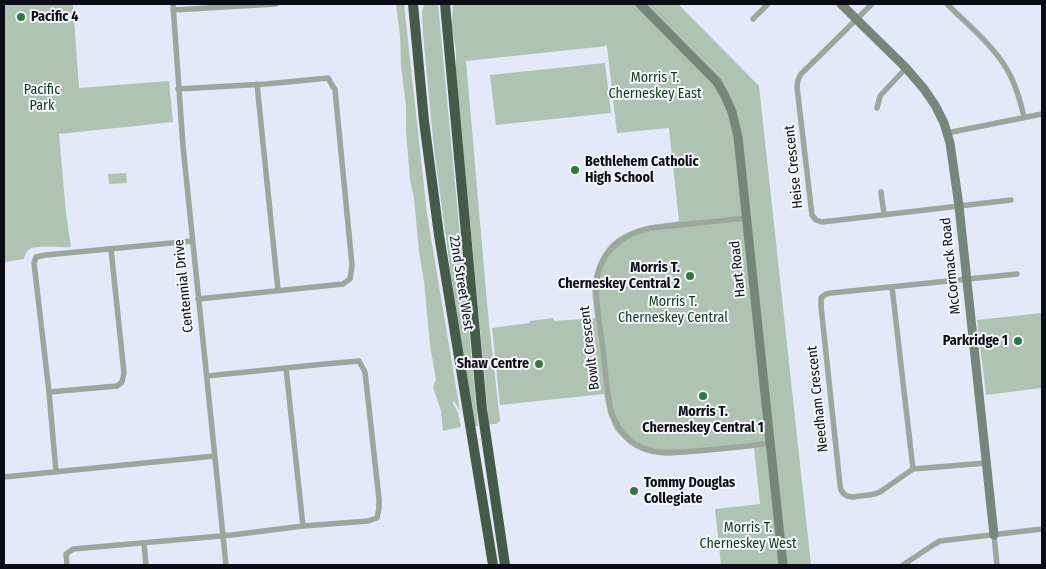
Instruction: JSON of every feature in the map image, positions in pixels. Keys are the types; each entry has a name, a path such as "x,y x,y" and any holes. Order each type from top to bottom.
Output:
{"highway":[{"name":"22nd Street West","path":"413,4 424,121 439,235 493,565"},
{"path":"415,23 419,4"},
{"name":"22nd Street West","path":"445,4 482,408 505,565"},
{"path":"446,17 449,4"}],"street":[{"path":"173,7 276,4"},
{"name":"Hart Road","path":"640,4 717,82 732,112 736,128 747,218 783,565"},
{"path":"753,19 768,4"},
{"name":"McCormack Road","path":"841,4 906,68 924,89 932,100 947,133 952,153 959,206 997,565"},
{"path":"856,19 872,4"},
{"path":"947,4 990,47 1002,62 1012,78 1024,117"},
{"name":"Centennial Drive","path":"173,7 178,89 192,241 226,565"},
{"name":"Heise Crescent","path":"856,19 801,74 798,80 810,211 816,220 819,222 1011,200"},
{"path":"877,108 882,93 906,68"},
{"path":"178,89 328,78 335,90 352,265 350,279 343,284 198,299"},
{"path":"257,84 278,290"},
{"path":"947,133 1042,114"},
{"path":"882,192 884,214"},
{"name":"Bowlt Crescent","path":"747,218 651,228 638,231 626,237 611,248 603,260 597,279 597,298 611,411 617,425 626,437 646,449 667,453 770,443"},
{"path":"56,472 34,263 36,257 192,241"},
{"path":"48,392 117,386 122,382 124,374 112,249"},
{"name":"Needham Crescent","path":"912,469 875,494 853,497 844,494 841,490 821,298 826,294 1018,274"},
{"path":"892,287 912,469 986,462"},
{"path":"67,565 66,554 73,549 223,536 377,518 379,499 366,372 359,361 207,376"},
{"path":"286,368 303,526"},
{"path":"4,478 215,456"},
{"path":"902,565 940,541 1042,529"},
{"path":"144,544 146,565"}],"green space":[{"name":"Pacific Park","path":"4,4 73,4 79,88 169,81 173,122 59,134 71,247 33,248 27,252 24,259 4,262"},
{"path":"396,4 404,4 427,214 460,411 454,401 461,427 443,431 441,411 433,387 436,380 430,345 414,198 410,180 406,106"},
{"path":"424,4 438,4 478,426 474,426 434,149 423,34 422,13"},
{"path":"453,4 678,4 759,86 811,565 721,565 715,509 760,504 754,448 667,456 642,451 629,444 615,430 608,414 604,394 500,405 492,328 553,318 554,321 595,318 592,286 598,264 604,252 621,236 631,231 679,221 669,128 617,133 607,46 466,61 488,314 500,421 496,424 489,424 456,72 456,51 452,26"},
{"path":"605,63 611,113 496,125 490,75"},
{"path":"126,173 127,183 109,184 108,174"},
{"path":"1042,313 1042,388 986,395 977,320"}],"place":[{"name":"Pacific 4","path":"21,17"},
{"name":"Bethlehem Catholic High School","path":"575,170"},
{"name":"Morris T. Cherneskey Central 2","path":"690,276"},
{"name":"Parkridge 1","path":"1018,341"},
{"name":"Shaw Centre","path":"539,364"},
{"name":"Morris T. Cherneskey Central 1","path":"703,396"},
{"name":"Tommy Douglas Collegiate","path":"634,491"}],"park label":[{"name":"Morris T. Cherneskey East","path":"655,86"},
{"name":"Morris T. Cherneskey Central","path":"673,310"},
{"name":"Morris T. Cherneskey West","path":"748,536"}]}
